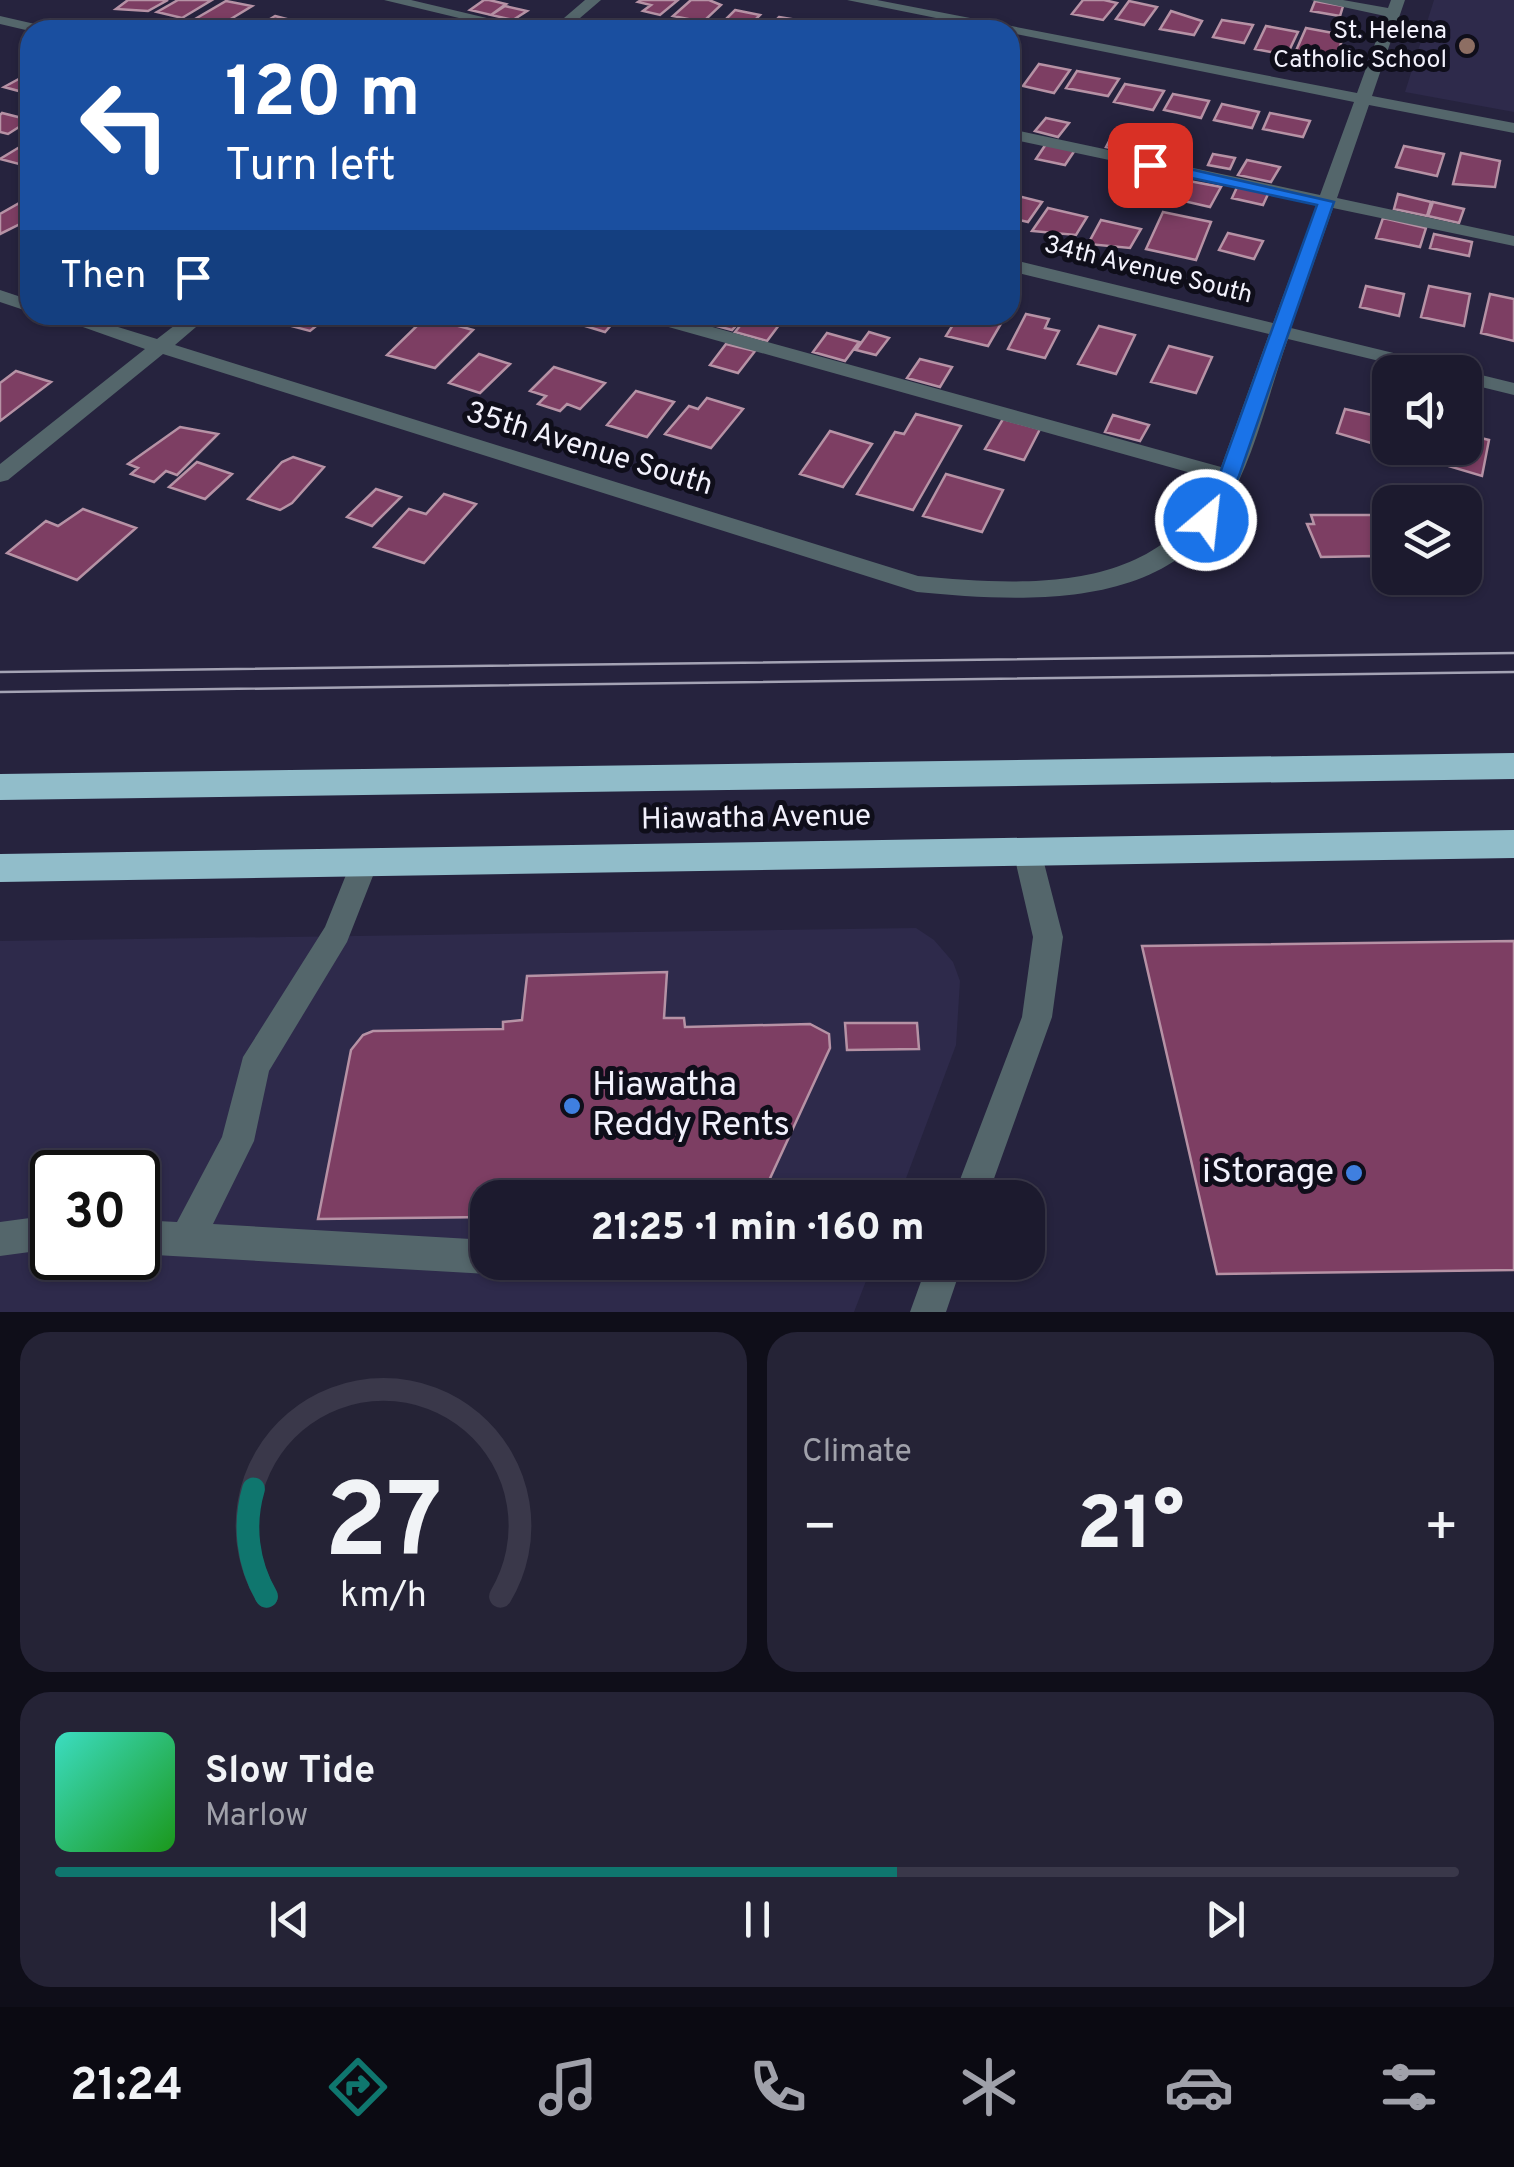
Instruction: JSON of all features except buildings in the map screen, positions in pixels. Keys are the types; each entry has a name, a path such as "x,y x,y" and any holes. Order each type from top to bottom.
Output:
{"highway":[{"name":"Hiawatha Avenue","path":"0,786 1514,766"},
{"name":"Hiawatha Avenue","path":"0,868 1514,844"}],"street":[{"path":"392,0 484,20"},
{"path":"569,20 594,0"},
{"path":"854,0 958,20"},
{"path":"1318,0 1396,7"},
{"name":"35th Avenue South","path":"91,325 917,584 1013,594 1108,581 1165,558 1206,520 1229,476 1396,7"},
{"path":"1020,32 1514,128"},
{"path":"1020,136 1514,242"},
{"name":"34th Avenue South","path":"1020,267 1378,355"},
{"path":"0,474 188,325"},
{"path":"683,325 1229,476"},
{"path":"1482,381 1514,389"},
{"path":"977,1180 1037,1018 1048,937 1028,854"},
{"path":"186,1240 238,1141 254,1067 338,933 364,862"},
{"path":"0,1239 30,1235"},
{"path":"160,1238 470,1256"},
{"path":"928,1312 940,1280"}],"shaded area":[{"name":"St. Helena Catholic School","path":"1434,0 1514,0 1514,112 1405,92"},
{"path":"916,928 934,940 953,962 960,981 956,1045 905,1180 470,1180 470,1280 866,1280 854,1312 0,1312 0,941"}],"tram line":[{"path":"0,672 1514,653"},
{"path":"0,692 1514,672"}],"place":[{"name":"St. Helena Catholic School","path":"1467,46"},
{"name":"Hiawatha Reddy Rents","path":"572,1106"},
{"name":"iStorage","path":"1354,1173"}],"route":[{"path":"1150,165 1326,202 1229,476 1206,520"}]}
